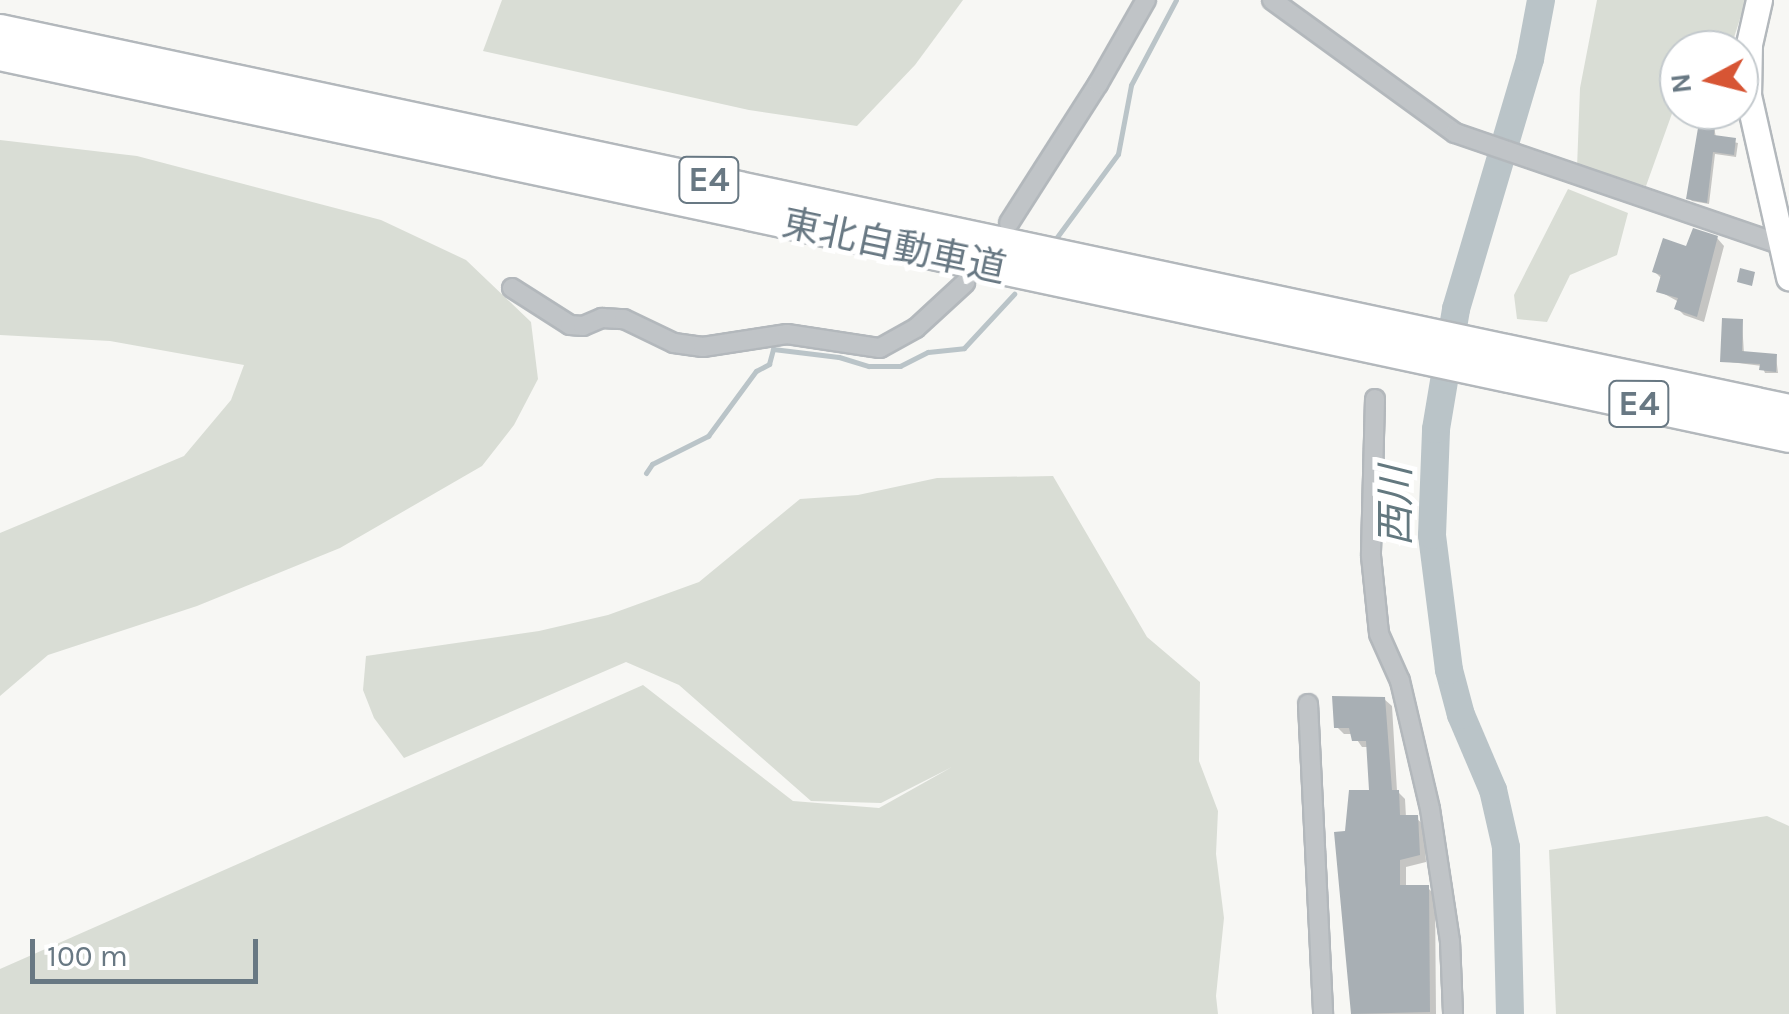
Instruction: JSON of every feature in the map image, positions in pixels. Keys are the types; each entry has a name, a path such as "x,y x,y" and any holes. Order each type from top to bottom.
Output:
{"highway":[{"name":"東北自動車道","path":"0,30 1415,343"},
{"name":"東北自動車道","path":"0,55 1491,359 1789,410"},
{"name":"東北自動車道","path":"1491,359 1789,437"}],"main road":[{"path":"1758,0 1747,68 1748,94 1789,277"}],"street":[{"path":"1009,223 1098,84 1146,0"},
{"path":"1272,0 1454,133 1782,245"},
{"path":"512,288 570,325 583,326 602,318 624,319 674,343 703,347 787,334 880,348 916,328 965,282"},
{"path":"1375,399 1372,556 1380,634 1400,681 1430,810 1450,941 1453,1014"},
{"path":"1308,704 1323,1014"}],"shaded area":[{"path":"502,0 963,0 915,65 857,126 749,110 483,51"},
{"path":"1597,0 1746,0 1736,30 1659,30 1659,130 1666,130 1646,186 1577,168 1580,88"},
{"path":"0,140 137,156 381,220 466,260 531,322 538,379 514,425 482,466 340,548 197,606 48,655 0,696 0,533 184,456 231,400 244,365 110,341 0,335"},
{"path":"1568,189 1628,213 1617,255 1570,275 1547,322 1517,319 1514,295"},
{"path":"1053,476 1147,637 1200,682 1199,761 1218,811 1216,854 1224,918 1216,996 1218,1014 0,1014 0,969 643,685 793,801 879,808 952,767 881,803 811,801 679,685 626,662 404,758 374,718 363,690 366,656 539,631 608,615 699,582 800,499 858,495 937,478"},
{"path":"1767,816 1789,826 1789,1014 1556,1014 1549,850"}],"building":[{"path":"1698,130 1714,130 1714,135 1736,138 1734,155 1713,152 1707,203 1686,199"},
{"path":"1693,228 1718,236 1697,317 1674,309 1678,298 1656,292 1661,275 1652,272 1663,238 1686,246"},
{"path":"1740,268 1755,272 1752,286 1737,282"},
{"path":"1722,318 1743,319 1742,351 1777,354 1776,372 1759,370 1760,364 1720,362"},
{"path":"1332,696 1385,697 1392,790 1399,790 1400,815 1418,815 1420,855 1400,860 1400,885 1429,885 1430,1012 1351,1014 1334,832 1345,831 1349,790 1369,790 1366,741 1352,741 1349,728 1334,728"}],"waterway":[{"path":"1057,237 1118,154 1131,85 1176,0"},
{"name":"西川","path":"1510,1014 1506,847 1493,790 1461,715 1449,670 1432,535 1436,429 1456,309 1530,59 1541,0"},
{"path":"646,473 652,464 708,436 756,371 769,364 773,349 839,357 869,366 900,366 928,352 964,348 1014,294"}]}
